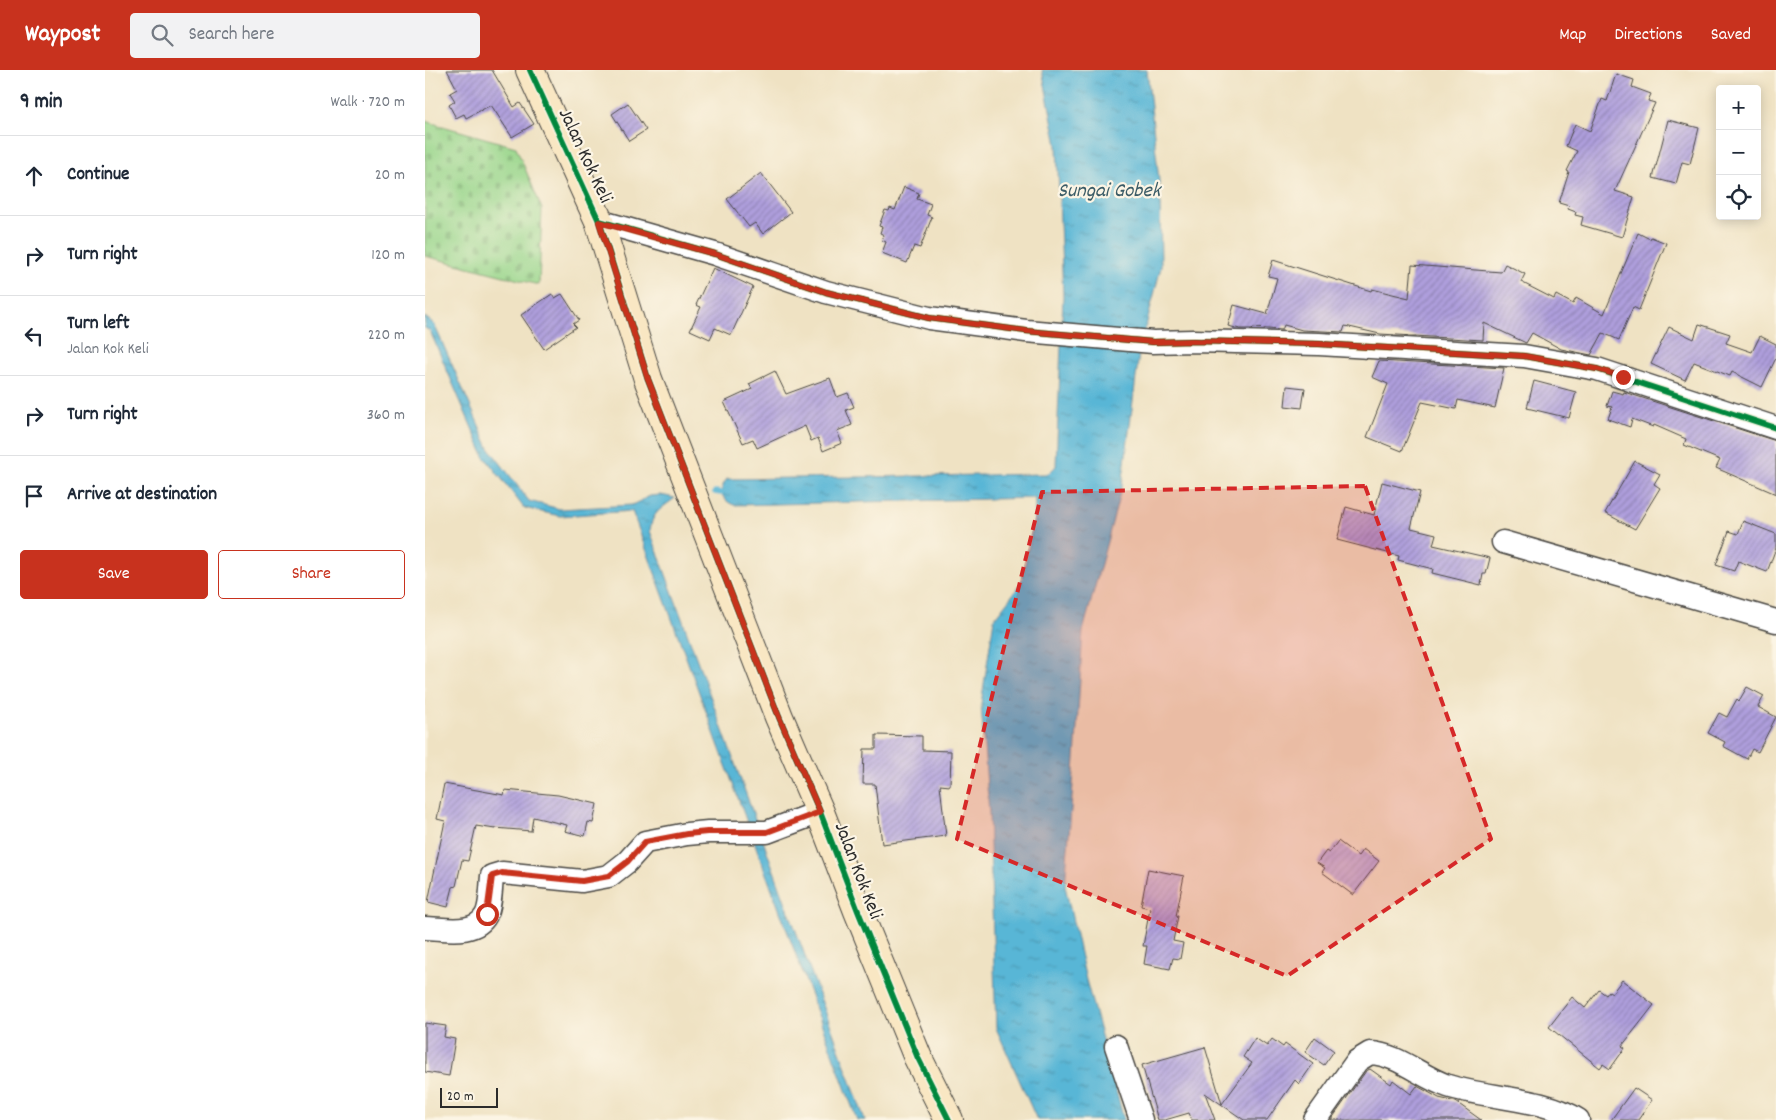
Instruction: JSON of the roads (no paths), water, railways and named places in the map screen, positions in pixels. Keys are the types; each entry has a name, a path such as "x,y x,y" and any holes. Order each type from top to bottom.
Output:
{"street":[{"name":"Jalan Kok Keli","path":"530,70 599,222 648,379 779,717 820,812 857,911 918,1058 949,1120"},
{"path":"599,222 715,254 862,302 929,318 1026,331 1153,342 1319,344 1524,356 1597,369 1776,428"},
{"path":"1503,542 1776,621"},
{"path":"425,928 465,929 478,925 487,914 492,876 502,873 582,881 609,876 627,862 645,842 694,833 767,832 820,812"},
{"path":"1116,1046 1141,1120"},
{"path":"1315,1120 1357,1061 1370,1053 1387,1056 1426,1077 1449,1086 1537,1113 1558,1110 1578,1120"}],"water":[{"name":"Sungai Gobek","path":"1042,70 1147,70 1160,190 1161,267 1139,354 1122,486 1083,631 1065,886 1086,980 1124,1120 1037,1120 996,1028 989,813 981,704 994,619 1021,584 1035,514 1035,498 734,505 726,500 722,494 722,487 727,479 1048,474 1056,466 1063,296 1057,145"},
{"path":"425,317 434,324 489,448 529,501 560,509 632,505 650,496 661,495 675,498 655,515 650,531 865,1120 857,1120 632,511 560,516 524,508 484,456 430,331 425,328"}],"waterway":[{"path":"715,492 721,493"}]}
